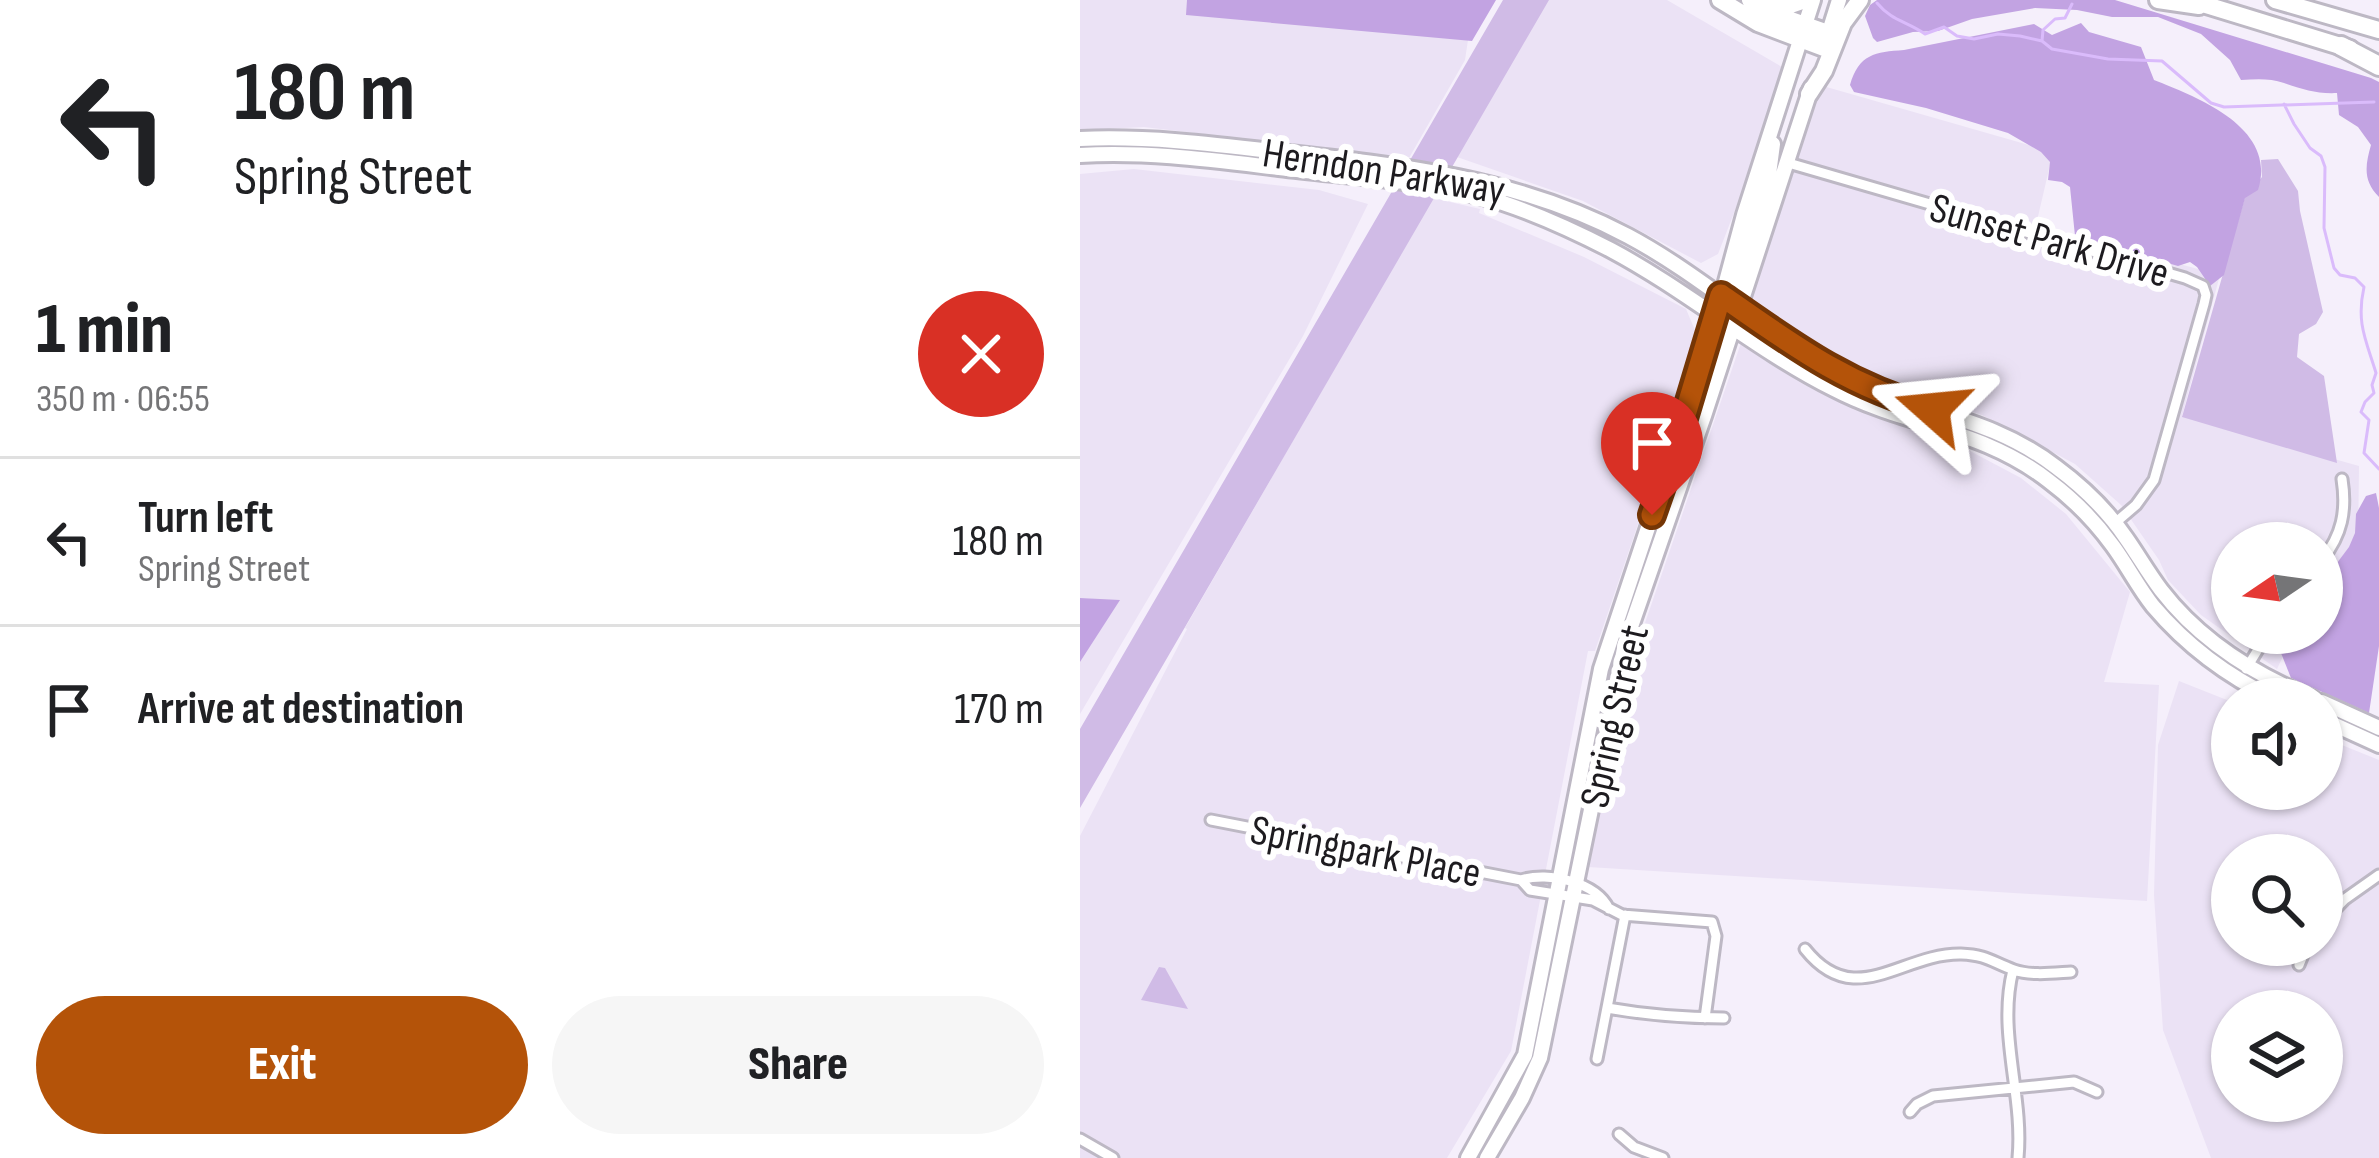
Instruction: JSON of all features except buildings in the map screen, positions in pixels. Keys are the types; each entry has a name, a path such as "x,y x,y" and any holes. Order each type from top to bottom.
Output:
{"highway":[{"path":"1720,0 1748,18 1826,41"},
{"path":"1751,1 1785,8 1809,0"},
{"path":"1809,94 1843,23 1861,0"},
{"path":"2158,0 2217,9"},
{"path":"2190,0 2379,62"},
{"path":"2275,0 2379,30"},
{"path":"1751,1 1803,33"}],"main road":[{"name":"Spring Street","path":"1468,1158 1525,1055 1625,644 1731,301 1809,0"},
{"name":"Spring Street","path":"1725,320 1839,0"},
{"name":"Herndon Parkway","path":"1080,140 1177,140 1480,180 1558,204 1610,227 1668,259 1856,383 1981,424 2021,443 2072,479 2115,523 2181,614 2248,678"},
{"name":"Herndon Parkway","path":"1080,155 1197,158 1471,194 1593,241 1839,392 1988,443 2047,479 2102,532 2166,620 2199,651 2254,678"},
{"name":"Herndon Parkway","path":"2343,712 2379,728"},
{"path":"2343,729 2379,745"},
{"name":"Spring Street","path":"1487,1158 1540,1058 1566,888"}],"street":[{"name":"Sunset Park Drive","path":"1785,162 2203,286 2204,304 2154,480 2115,523"},
{"path":"2342,479 2342,522"},
{"path":"2243,674 2255,654"},
{"name":"Springpark Place","path":"1211,820 1522,880 1533,876 1625,915 1712,922 1716,936 1706,1018"},
{"path":"2343,900 2379,875"},
{"path":"1597,1059 1625,915"},
{"path":"1805,949 1819,967 1853,978 1875,978 1953,954 1988,957 2013,970 2071,972"},
{"path":"2013,970 2007,1004 2018,1158"},
{"path":"1607,1008 1666,1018 1724,1018"},
{"path":"1910,1112 1933,1096 2074,1082 2097,1092"},
{"path":"1619,1134 1634,1147 1663,1158"},
{"path":"1080,1139 1113,1158"}],"shaded area":[{"path":"1080,0 1230,0 1471,20 1465,60 1409,158 1144,127 1080,130"},
{"path":"1187,0 1496,0 1472,41 1186,15"},
{"path":"1503,0 1549,0 1080,808 1080,729"},
{"path":"1548,0 1667,0 1782,67 1758,151 1718,254 1701,263 1583,201 1457,157"},
{"path":"1877,0 2115,0 2371,78 2379,82 2379,197 2367,173 2371,145 2358,127 2339,115 2337,93 2273,80 2241,80 2230,60 2201,34 2158,17 2035,8 1877,42 1865,16"},
{"path":"2081,23 2089,32 2141,47 2154,80 2230,118 2257,149 2258,190 2245,198 2224,275 2210,286 2190,262 2178,266 2075,236 2070,187 2048,180 2050,162 2008,133 1854,92 1850,85 1863,61 1877,54 2034,24 2052,35"},
{"path":"1823,86 2053,152 2036,225 2220,275 2182,416 2359,466 2358,547 2343,566 2343,522 2211,522 2211,622 2168,580 2121,505 2075,464 1982,415 1876,377 1834,355 1752,298 1815,96"},
{"path":"2278,159 2298,191 2323,312 2316,324 2299,334 2297,357 2324,376 2337,463 2182,417 2245,197 2262,177 2261,160"},
{"path":"1134,169 1319,190 1368,204 1303,336 1080,714 1080,662 1119,601 1080,598 1080,174"},
{"path":"1433,198 1480,209 1479,213 1584,257 1686,309 1697,335 1695,356 1595,651 1588,651 1511,1051 1447,1158 1080,1158 1080,836 1185,628"},
{"path":"1743,337 1851,406 1970,451 2021,478 2066,514 2130,592 2104,682 2159,685 2147,901 1588,867 1620,696"},
{"path":"2376,493 2379,508 2379,646 2369,713 2343,701 2343,678 2291,678 2281,654 2343,654 2343,555 2366,496"},
{"path":"1080,598 1120,600 1080,662"},
{"path":"2256,654 2284,654 2277,669"},
{"path":"2179,681 2211,694 2211,810 2343,810 2343,745 2379,760 2379,1158 2211,1158 2163,1030 2154,895 2158,745"},
{"path":"1159,967 1165,968 1188,1009 1141,1000"}],"waterway":[{"path":"1877,3 1925,34 1944,27 1974,39 2020,36 2042,41 2052,49 2108,59 2162,61 2211,103 2224,107 2374,102"},
{"path":"2042,41 2043,30 2055,19 2065,18 2072,4"},
{"path":"2284,104 2325,167 2324,228 2334,268 2364,287 2362,321 2376,373 2374,393 2361,412 2369,420 2364,453 2379,469"}],"route":[{"path":"1652,515 1721,295 1842,376 1932,409"}]}
